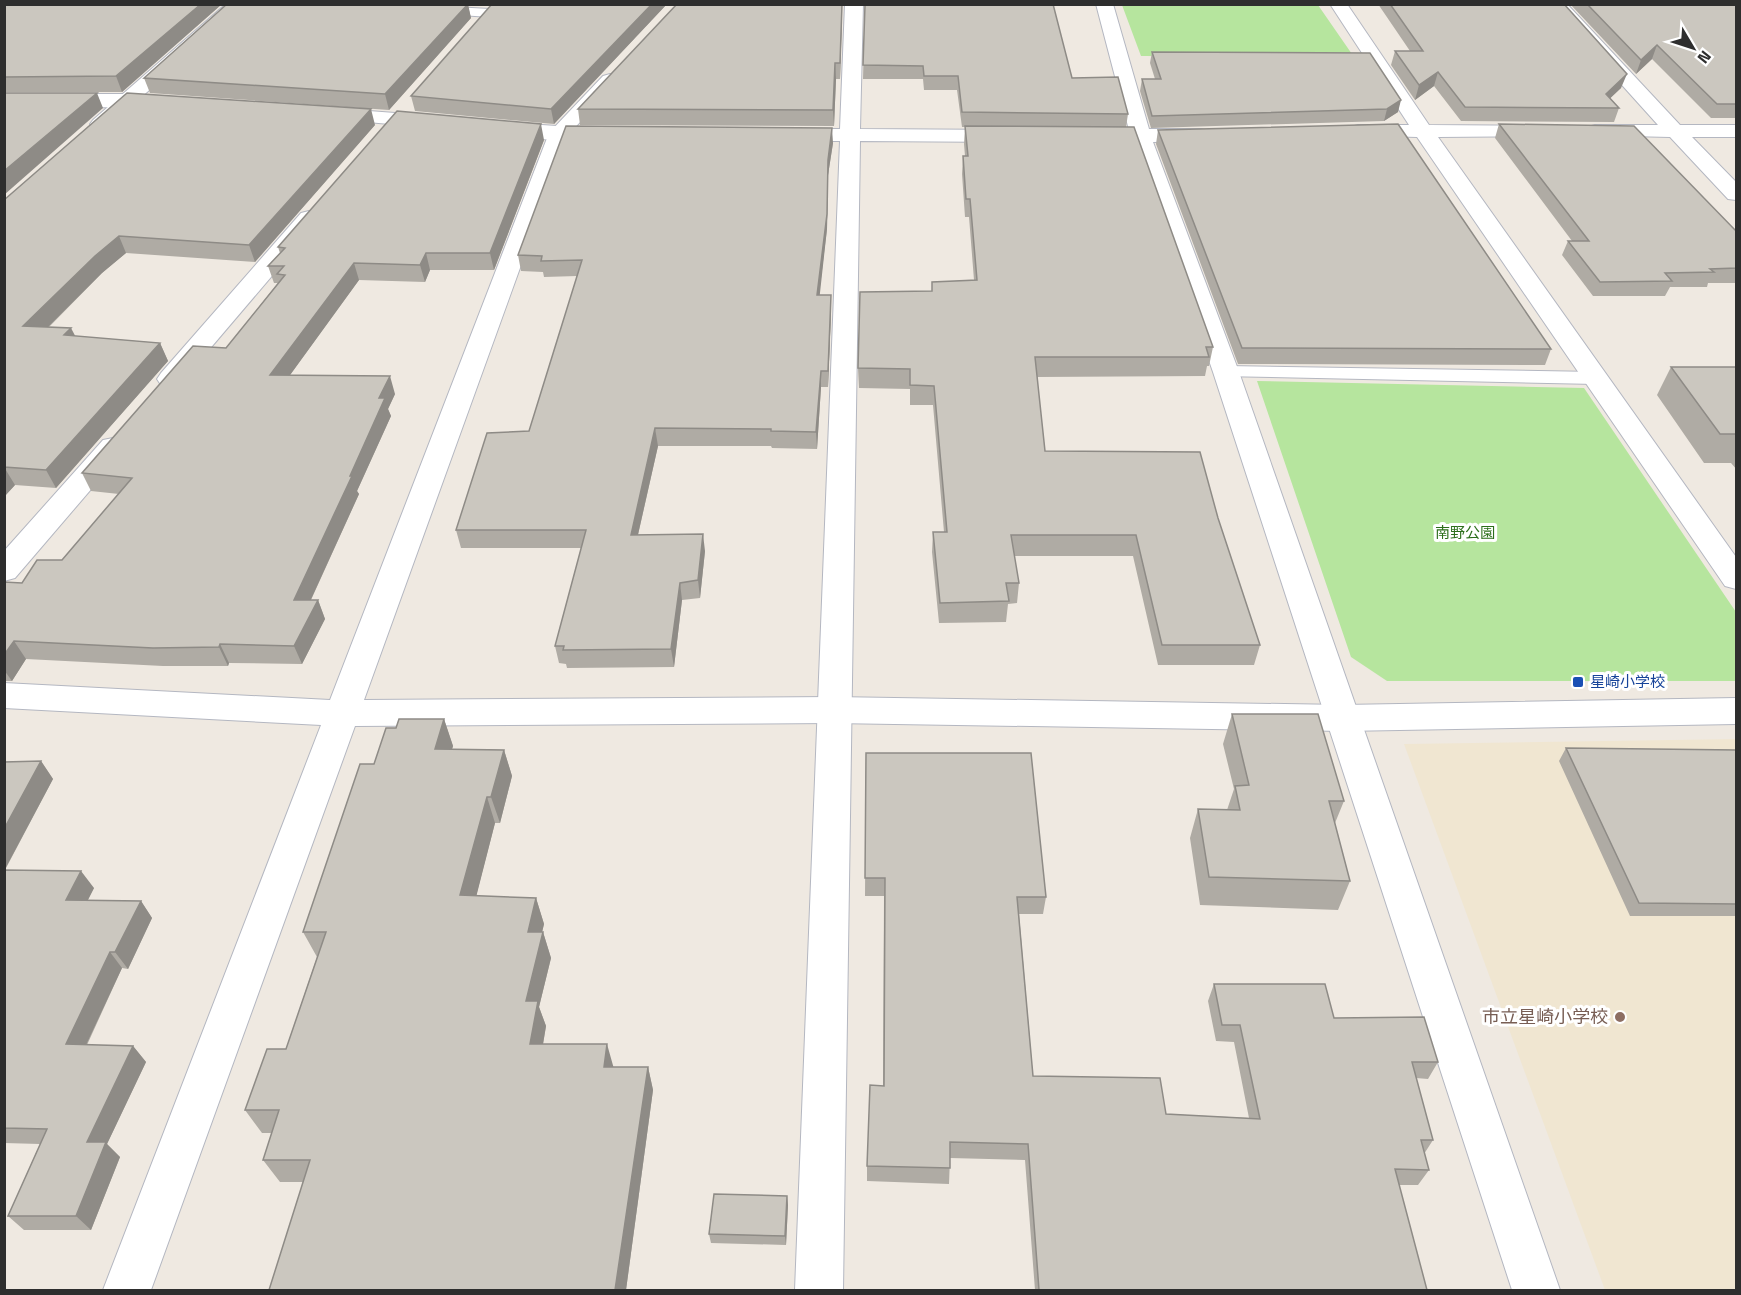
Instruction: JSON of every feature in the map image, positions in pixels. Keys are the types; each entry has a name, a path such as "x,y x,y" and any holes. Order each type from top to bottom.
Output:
{"street":[{"path":"83,139 237,4"},
{"path":"819,1290 854,4"},
{"path":"1104,4 1142,136 1226,372 1536,1290"},
{"path":"1338,4 1422,129 1737,579"},
{"path":"1557,4 1675,132 1737,195"},
{"path":"474,30 494,9"},
{"path":"127,1290 559,133 624,64"},
{"path":"4,100 127,100 185,104"},
{"path":"371,146 403,110"},
{"path":"313,113 403,110 453,124"},
{"path":"477,126 559,133 617,133"},
{"path":"1340,131 1422,129 1737,131"},
{"path":"768,134 1025,136"},
{"path":"1071,136 1223,134"},
{"path":"153,399 324,200"},
{"path":"4,572 129,427"},
{"path":"4,695 342,713 833,710 1343,718 1737,711"}],"lane":[{"path":"422,9 494,9"},
{"path":"1226,372 1596,378"}],"shaded area":[{"name":"市立星崎小学校","path":"1736,739 1736,1290 1605,1290 1404,744"}],"green space":[{"path":"1122,5 1318,5 1354,57 1141,56"},
{"name":"南野公園","path":"1257,381 1584,388 1736,612 1736,681 1387,681 1351,657"}],"building":[{"path":"4,4 201,4 116,76 4,77"},
{"path":"227,4 468,4 385,94 144,78"},
{"path":"492,4 652,4 551,109 411,96"},
{"path":"677,4 842,4 840,63 835,63 833,110 578,109"},
{"path":"1053,4 1072,78 1118,77 1128,114 962,112 958,76 924,76 923,66 863,65 865,5"},
{"path":"1390,4 1564,4 1627,74 1606,94 1619,108 1465,107 1438,72 1419,85 1395,51 1423,51"},
{"path":"1587,4 1737,4 1737,104 1717,104 1657,45 1641,60"},
{"path":"1152,52 1370,53 1401,100 1387,109 1152,116 1142,79 1161,79"},
{"path":"4,93 97,93 4,171"},
{"path":"127,93 371,109 249,245 119,236 95,256 23,326 71,328 64,335 160,343 46,470 4,467 4,200"},
{"path":"397,111 541,124 490,253 426,253 420,265 354,263 270,375 390,376 379,398 385,398 350,476 352,476 294,600 318,600 294,646 220,644 219,647 153,648 14,641 4,655 4,582 22,583 37,560 62,560 132,478 82,473 193,346 226,348 285,275 277,274 284,266 268,266 285,248 278,247"},
{"path":"1398,124 1551,349 1242,348 1158,130"},
{"path":"1499,124 1634,126 1737,232 1737,268 1710,269 1714,272 1665,273 1672,281 1600,282 1568,241 1589,241"},
{"path":"566,126 832,128 828,160 827,214 817,295 831,295 828,371 821,371 816,432 771,431 771,429 655,428 631,535 703,534 698,580 680,583 671,649 563,650 564,646 555,646 586,530 456,530 487,433 529,431 582,260 541,261 542,256 518,255"},
{"path":"965,126 1134,127 1213,347 1206,347 1209,357 1035,357 1045,451 1200,452 1218,518 1260,645 1162,645 1136,535 1011,535 1019,583 1006,583 1009,601 940,603 933,532 947,532 934,386 910,385 910,369 858,368 860,292 932,291 932,282 977,280 970,199 966,199 963,156 968,156"},
{"path":"1671,367 1737,367 1737,434 1720,434"},
{"path":"1232,714 1318,714 1344,801 1329,801 1350,881 1209,877 1198,809 1240,810 1235,786 1249,785"},
{"path":"399,719 444,719 435,749 504,750 491,797 487,797 460,895 536,898 528,932 543,932 526,1001 538,1001 530,1044 607,1044 604,1067 648,1067 615,1290 269,1290 310,1160 263,1160 279,1110 245,1110 267,1049 286,1049 326,932 303,932 360,764 374,764 386,728 396,728"},
{"path":"1566,748 1737,750 1737,904 1639,903"},
{"path":"866,753 1031,753 1046,897 1017,897 1033,1076 1160,1078 1166,1114 1260,1119 1240,1025 1222,1025 1214,984 1325,984 1334,1018 1424,1017 1438,1062 1412,1062 1433,1140 1421,1140 1429,1170 1395,1169 1427,1290 1039,1290 1028,1144 950,1142 950,1168 867,1166 870,1085 884,1086 885,878 865,878"},
{"path":"41,761 4,829 4,762"},
{"path":"4,870 81,871 66,900 141,901 115,952 110,952 66,1044 133,1046 87,1142 106,1142 76,1216 8,1216 47,1129 4,1128"},
{"path":"714,1194 787,1196 785,1236 709,1234"}],"place":[{"name":"星崎小学校","path":"1578,682"},
{"name":"市立星崎小学校","path":"1620,1017"}]}
